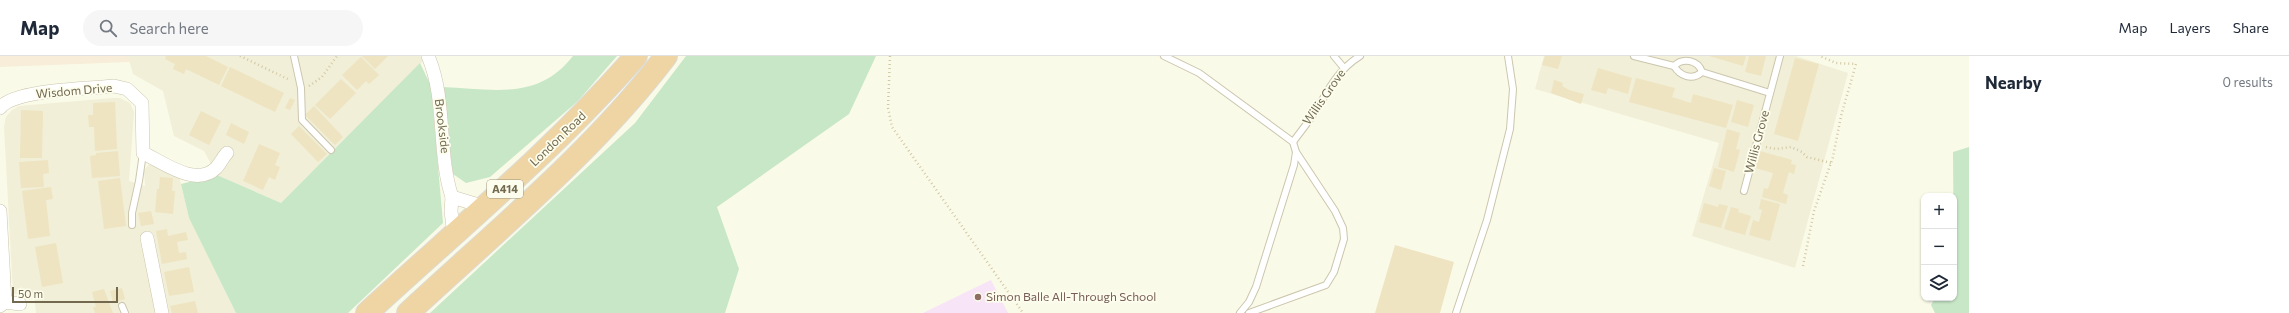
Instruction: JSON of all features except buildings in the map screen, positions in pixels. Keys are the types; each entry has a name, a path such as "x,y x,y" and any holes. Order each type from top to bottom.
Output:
{"highway":[{"name":"London Road","path":"366,313 563,136 636,56"},
{"name":"London Road","path":"408,313 568,165 611,121 666,56"}],"street":[{"name":"Brookside","path":"428,56 435,76 447,178 452,197 454,235"},
{"name":"Wisdom Drive","path":"0,108 6,102 21,95 114,86 127,89 142,103 143,153"},
{"path":"143,153 195,176 205,175 216,168 226,152"},
{"path":"452,197 485,207"},
{"path":"0,211 2,304 20,304"},
{"path":"147,238 162,313"}],"lane":[{"path":"294,56 301,88 302,120 331,150"},
{"path":"1164,56 1199,73 1293,142 1296,152 1335,211 1343,228 1344,240 1334,272 1326,285 1249,313"},
{"path":"1334,56 1344,68"},
{"name":"Willis Grove","path":"1293,142 1316,110 1332,83 1344,68 1360,56"},
{"path":"1456,313 1487,220 1510,129 1513,89 1508,56"},
{"path":"1634,56 1674,66 1686,76 1692,77 1702,72"},
{"name":"Willis Grove","path":"1744,191 1780,56"},
{"path":"1674,66 1682,61 1692,62 1697,64 1702,72 1770,93"},
{"path":"1240,313 1249,302 1256,287 1294,165 1296,152"},
{"path":"132,225 132,213 140,181 143,153"},
{"path":"122,306 125,313"}],"path":[{"path":"890,56 888,108 892,126 1023,313"},
{"path":"1803,266 1814,211 1831,163 1846,93 1856,64 1836,63 1820,56"},
{"path":"1756,144 1776,149 1790,147 1802,152 1807,157 1831,163"}],"shaded area":[{"path":"0,56 128,56 130,62 0,67"},
{"path":"128,56 428,56 281,203 217,175 204,151 174,136 163,91 133,74"},
{"path":"1544,56 1796,56 1848,73 1795,268 1692,236 1719,143 1535,89"},
{"path":"120,98 130,103 134,112 129,181 145,186 144,171 148,165 153,165 179,176 189,218 236,313 36,313 34,293 13,294 4,127 6,117 12,110 19,106"},
{"name":"Simon Balle All-Through School","path":"991,280 1008,313 923,313"}],"green space":[{"path":"573,56 617,56 578,101 490,177 466,183 453,174 442,87 497,90 530,86 545,80 559,70"},
{"path":"686,56 876,56 849,114 717,207 739,269 725,313 430,313 635,123"},
{"path":"420,63 431,86 443,223 348,313 236,313 189,218 181,184 217,175 281,203"},
{"path":"1969,147 1969,313 1935,313 1931,305 1933,301 1957,301 1957,193 1953,193 1953,152"}],"place":[{"name":"Simon Balle All-Through School","path":"978,297"}]}
